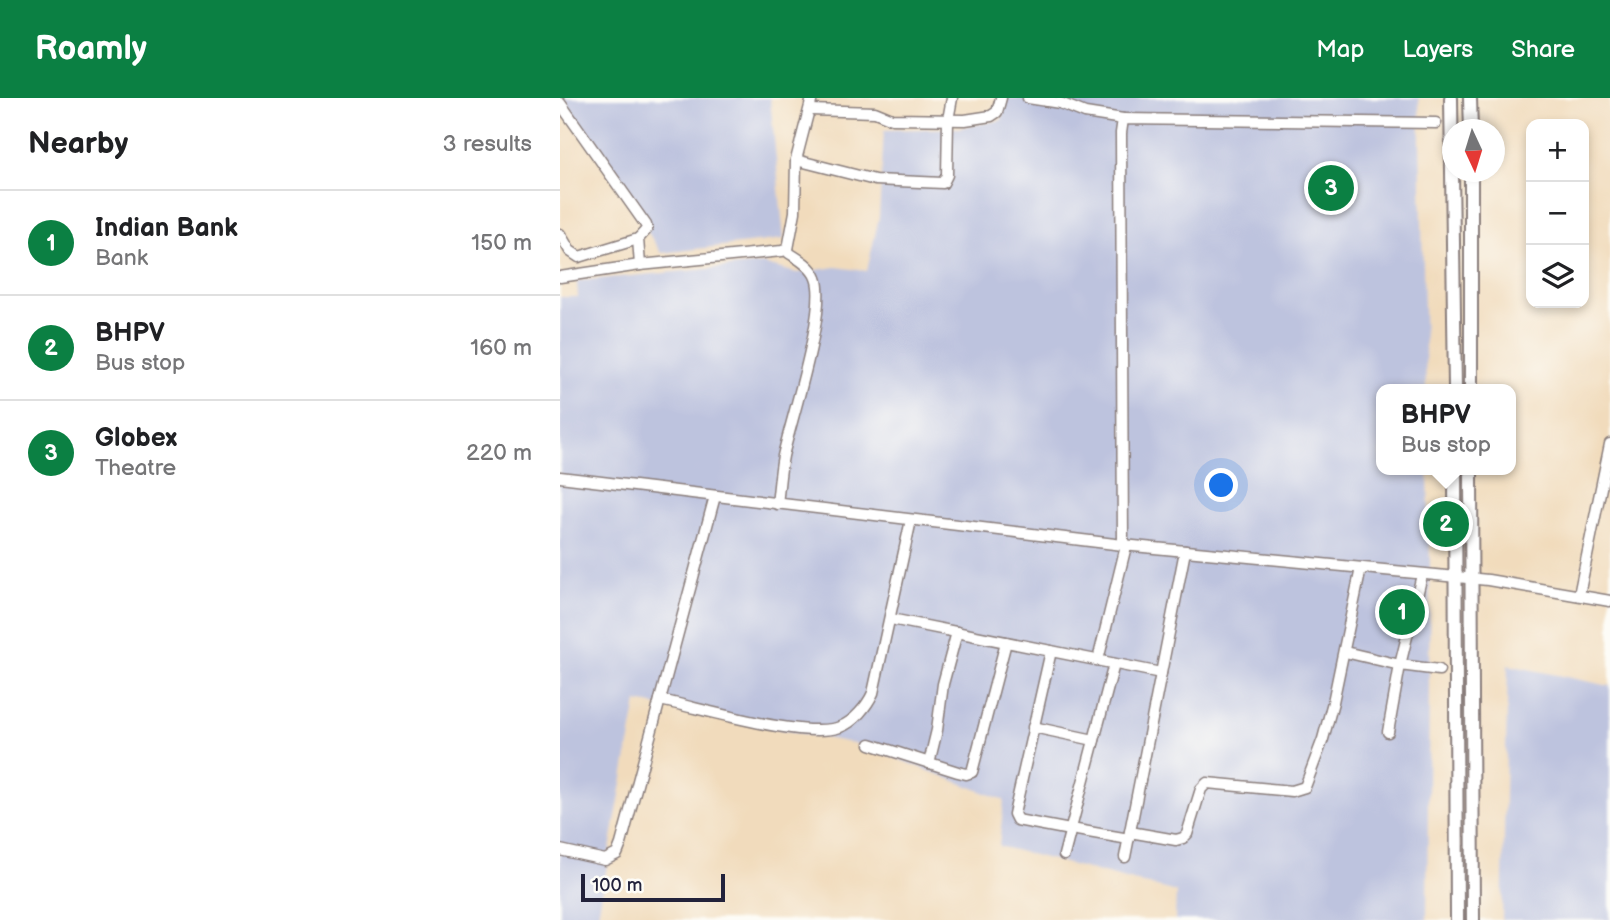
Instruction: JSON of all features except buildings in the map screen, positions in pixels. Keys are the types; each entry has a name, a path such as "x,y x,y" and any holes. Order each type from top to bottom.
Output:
{"main road":[{"path":"1451,98 1455,384"},
{"path":"1470,98 1471,119"},
{"path":"1471,182 1471,384"},
{"path":"1455,475 1457,920"},
{"path":"1471,475 1473,920"}],"street":[{"path":"776,503 783,458 803,378 819,294 812,270 789,253 788,249 795,212 796,160 812,98"},
{"path":"796,160 875,180 943,183 947,175 948,120 952,98"},
{"path":"810,110 875,112 892,119 948,120 991,116 997,112 1001,98"},
{"path":"1028,98 1060,103 1084,113 1123,119 1436,123"},
{"path":"560,103 647,229 638,239 579,257 570,251 560,234"},
{"path":"1098,660 1124,546 1123,119"},
{"path":"638,239 640,265"},
{"path":"560,277 640,265 788,249"},
{"path":"1579,595 1610,444"},
{"path":"560,477 1124,546 1456,577 1610,601"},
{"path":"1603,488 1610,498"},
{"path":"560,850 600,860 610,859 617,854 715,496"},
{"path":"660,700 812,731 843,726 868,704 873,694 911,520"},
{"path":"1125,857 1185,551"},
{"path":"1051,651 1014,814 1017,820 1070,830 1175,840 1183,838 1187,834 1201,789 1207,783 1292,791 1305,787 1323,739 1345,652 1361,568"},
{"path":"1388,732 1400,665 1422,575"},
{"path":"891,619 1161,673"},
{"path":"929,763 937,730 943,684 957,632"},
{"path":"870,744 966,774 972,772 1006,642"},
{"path":"1345,652 1400,665 1439,670"},
{"path":"1064,855 1114,664"},
{"path":"1033,727 1094,740"}],"shaded area":[{"path":"563,98 770,98 784,239 661,253"},
{"path":"1004,98 1419,98 1426,384 1376,384 1376,475 1428,475 1430,564 1427,920 1175,920 1176,892 999,846 1004,800 862,745 637,702 597,920 560,920 560,297 578,297 577,281 762,264 797,273 836,267 867,271 879,217 884,130 959,128 1002,120"},
{"path":"1508,665 1610,686 1610,920 1502,920"}],"place":[{"name":"Globex","path":"1331,188"},
{"name":"BHPV","path":"1446,524"},
{"name":"Indian Bank","path":"1402,612"}]}
